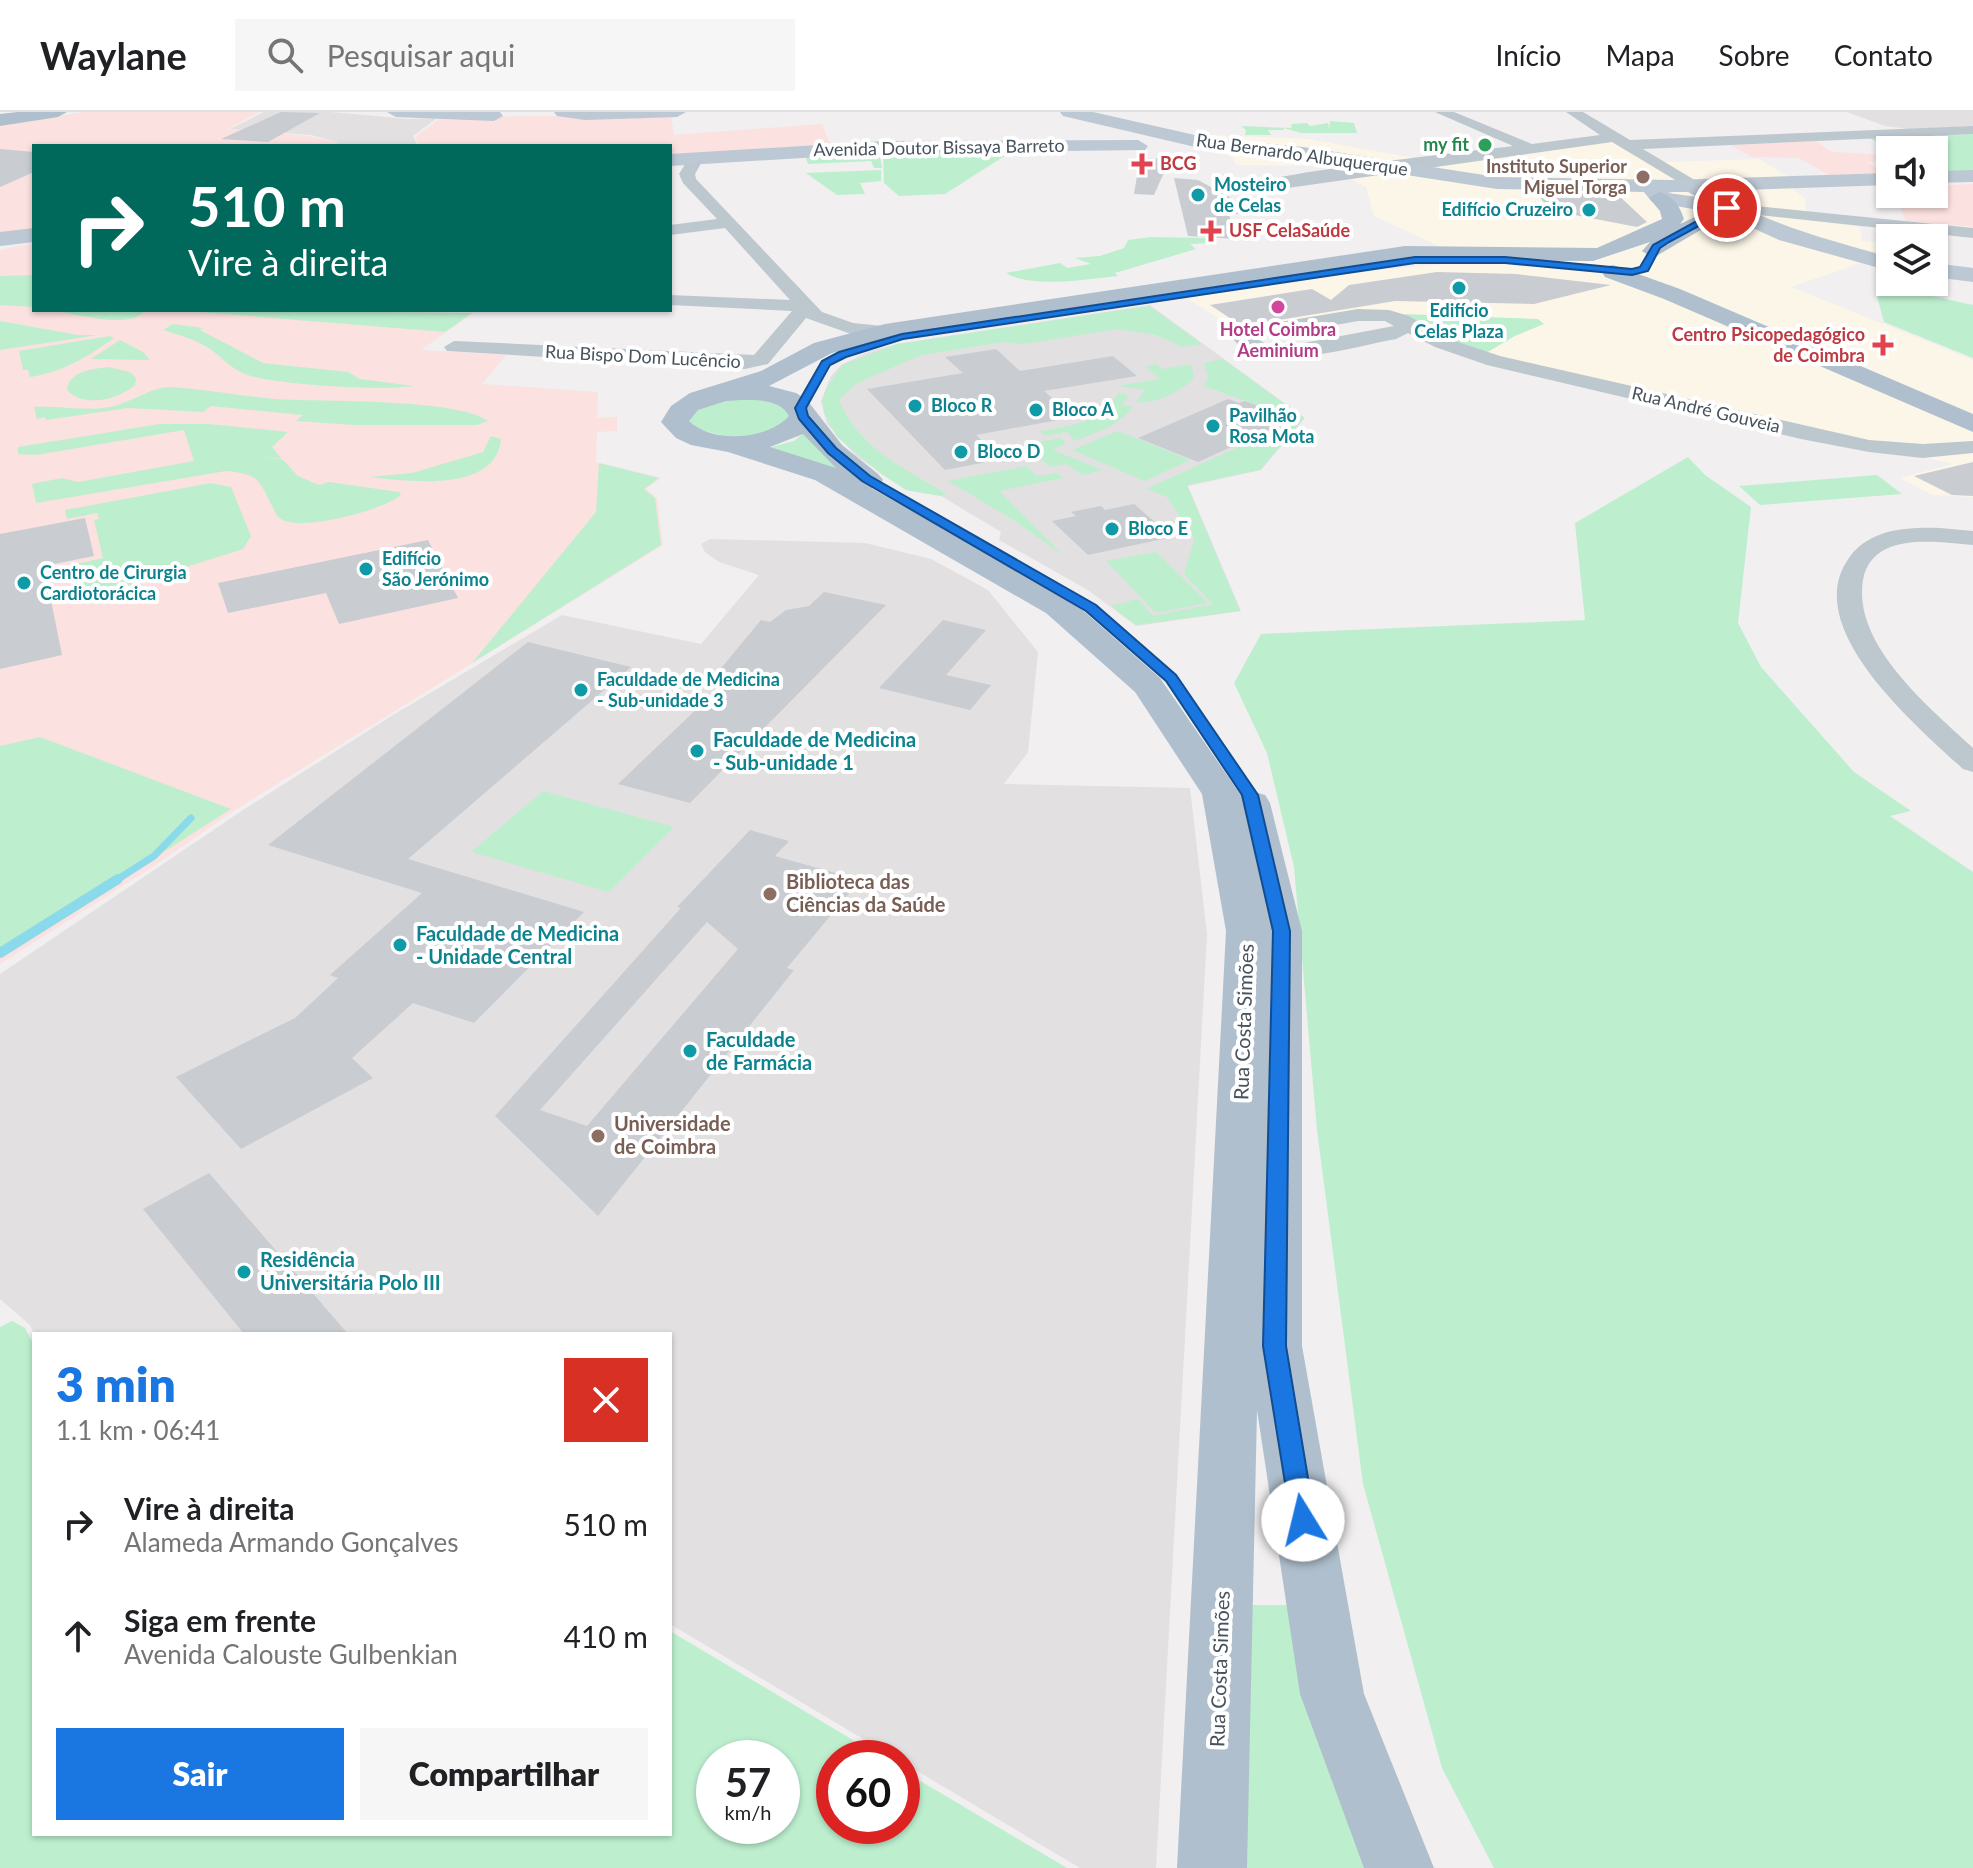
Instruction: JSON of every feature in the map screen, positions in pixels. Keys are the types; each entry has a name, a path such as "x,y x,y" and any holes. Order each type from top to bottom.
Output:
{"main road":[{"path":"0,120 58,112"},
{"path":"1604,262 1670,223 1673,219 1670,209 1673,190"},
{"path":"1646,265 1656,247 1727,208"},
{"path":"1973,414 1715,303 1631,255 1604,262 1415,260 902,337 850,352 826,363 802,412 788,432 753,442 732,444 691,437 680,430 675,422 686,405 770,377 806,356 885,331 1405,253 1604,262 1973,424"},
{"path":"723,394 761,393 792,401 802,412"},
{"name":"Rua Costa Simões","path":"802,412 832,451 866,478 1091,608 1171,678 1250,795 1281,931 1275,1346 1332,1694 1399,1868"},
{"name":"Rua Costa Simões","path":"732,444 825,474 1058,606 1148,685 1221,794 1247,931 1212,1868"}],"street":[{"path":"396,112 495,114"},
{"path":"563,112 585,115"},
{"path":"539,115 677,112"},
{"name":"Rua Bernardo Albuquerque","path":"1069,112 1208,144 1303,153 1497,183 1673,190"},
{"path":"1442,112 1530,148"},
{"path":"1573,112 1620,141 1673,190 1727,208 1787,235 1876,260"},
{"path":"1850,118 1881,133"},
{"path":"1246,189 1293,176 1396,167 1530,148 1620,141 1973,130"},
{"name":"Avenida Doutor Bissaya Barreto","path":"672,160 883,147 1188,147 1208,144"},
{"path":"696,158 687,174 689,180 811,311 818,336 806,356"},
{"path":"1948,177 1973,176"},
{"path":"672,182 689,180"},
{"path":"1673,190 1876,180"},
{"path":"1673,190 1727,208 1973,233"},
{"path":"672,230 729,223"},
{"path":"0,239 32,235"},
{"path":"1948,272 1973,275"},
{"path":"672,300 811,311 851,328 885,331"},
{"name":"Rua Bispo Dom Lucêncio","path":"454,347 745,363 761,360 811,311"},
{"name":"Rua André Gouveia","path":"1442,343 1387,336 1288,352 1264,351 1243,339 1257,332 1378,314 1402,320 1442,343 1494,361 1844,442 1923,451 1973,447"},
{"path":"1387,336 1401,331 1405,323 1402,320"},
{"path":"1973,538 1907,535 1876,542 1859,557 1847,583 1850,613 1870,654 1920,712 1973,763"}],"shaded area":[{"path":"86,112 259,112 228,129 309,136 338,142 32,144 32,232 0,236 0,124"},
{"path":"264,112 437,118 413,136 417,144 335,144 338,142 311,135 230,129"},
{"path":"1847,112 1973,112 1973,126 1909,129 1885,126"},
{"path":"671,115 674,135 822,124 830,144 672,157 672,144 419,144 415,137 442,117"},
{"path":"1210,135 1308,139 1443,163 1625,137 1664,162 1759,159 1794,180 1794,190 1805,198 1807,220 1860,227 1862,241 1876,242 1876,258 1791,287 1973,360 1973,497 1933,495 1900,478 1953,464 1504,360 1364,312 1241,333 1187,298 1303,278 1471,261 1374,216 1366,187 1324,166 1236,165 1233,158 1205,140"},
{"path":"1816,141 1832,152 1876,154 1876,161 1867,162 1876,168 1876,174 1831,176 1799,158 1752,157 1730,145"},
{"path":"1973,184 1973,227 1906,221 1901,208 1948,208 1948,185"},
{"path":"32,243 32,312 473,313 421,350 506,355 482,384 598,392 597,418 617,417 617,431 597,432 596,462 661,478 646,489 657,498 663,545 235,810 0,964 0,250"},
{"path":"1150,305 1305,418 1261,470 1188,486 1241,611 1136,626 1088,590 999,540 1001,532 941,496 906,490 856,456 827,424 821,401 831,376 841,365 868,352 897,344"},
{"name":"Universidade de Coimbra","path":"710,539 865,543 931,559 988,590 1038,652 1028,752 1004,784 1190,788 1207,934 1156,1868 1080,1868 920,1773 920,1740 865,1740 672,1625 672,1332 33,1332 30,1325 0,1299 0,974 243,810 393,715 562,615 701,644 759,575 719,562 705,552 701,544"}],"green space":[{"path":"1330,121 1354,123 1357,133 1301,133 1284,128 1268,130 1271,135 1245,135 1246,130 1241,126 1291,128 1292,124 1307,123 1310,126 1328,123 1329,129"},
{"path":"1973,134 1973,172 1948,171 1948,136 1921,136"},
{"path":"1014,150 945,194 899,196 884,183 883,151"},
{"path":"879,151 882,168 874,168 871,161 808,164 805,155"},
{"path":"881,170 881,181 860,183 865,194 837,195 806,173"},
{"path":"1151,237 1206,238 1208,243 1190,244 1196,249 1115,273 1118,276 1045,282 1006,273 1060,263 1067,268 1091,264 1075,258 1100,256 1124,248 1128,240"},
{"path":"32,275 32,307 0,305 0,276"},
{"path":"1877,296 1932,296 1973,305 1973,358 1884,322"},
{"path":"1149,306 1202,344 1183,347 1156,335 1117,329 1024,344 1004,342 922,355 857,383 839,400 858,432 884,456 947,494 941,496 906,490 880,473 837,437 824,413 822,401 826,389 842,365 897,344"},
{"path":"61,312 143,312 128,319"},
{"path":"200,312 472,313 445,332"},
{"path":"1404,314 1538,319 1544,324 1486,353 1455,343"},
{"path":"0,321 78,335 98,335 0,350"},
{"path":"173,324 203,328 200,330 263,363 348,372 360,379 413,386 328,386 259,378 235,369 199,343 163,330"},
{"path":"110,336 114,338 64,367 30,377 28,370 23,370 19,351"},
{"path":"120,340 143,352 150,360 91,359"},
{"path":"1223,359 1304,418 1260,470 1187,485 1240,611 1136,625 1111,606 1138,599 1153,616 1213,604 1184,574 1194,539 1167,497 1146,489 1298,420 1204,386 1208,378 1204,363"},
{"path":"1156,364 1162,369 1191,364 1194,377 1168,396 1143,402 1136,402 1145,390 1116,386 1160,379 1145,366"},
{"path":"108,367 130,372 136,378 135,385 120,395 101,400 82,399 67,390 77,375"},
{"path":"170,387 275,399 387,402 448,408 488,421 477,425 354,425 296,421 303,415 211,406 203,412 128,408 46,420 45,417 37,419 34,407 110,407"},
{"path":"1118,393 1129,395 1122,405 1133,407 1107,428 1075,441 1067,432 1045,436 1040,431 1074,425 1094,417"},
{"path":"746,398 775,402 790,413 789,420 765,433 741,437 691,426 689,419 699,408 714,402"},
{"path":"160,424 208,424 288,432 272,447 282,459 259,456 283,460 298,476 319,485 329,482 399,492 401,495 378,507 342,518 291,522 278,516 255,478 226,471 36,503 32,484 62,478 78,482 194,461 184,430 36,455 18,454 18,447"},
{"path":"1118,431 1190,460 1145,481 1072,450"},
{"path":"805,432 839,467 829,471 764,449 794,441"},
{"path":"491,436 501,439 495,457 484,469 467,476 426,481 369,477 412,473 483,452"},
{"path":"1060,438 1066,443 1053,450 1103,470 1082,475 1067,464 1050,467 1024,445"},
{"path":"1688,457 1705,475 1751,507 1738,623 1761,667 1854,772 1911,811 1890,816 1973,872 1973,1868 1494,1868 1442,1768 1363,1484 1317,1130 1294,867 1267,753 1234,683 1261,634 1585,620 1575,523"},
{"path":"599,463 659,478 644,489 655,498 661,545 472,663 596,512"},
{"path":"1026,466 1037,476 1057,473 1063,478 999,491 1065,557 1015,521 948,481"},
{"path":"1877,475 1902,494 1760,505 1739,486"},
{"path":"211,483 231,487 251,536 243,549 104,593 83,589 77,564 103,558 94,520 99,519 97,513 67,519 65,510"},
{"path":"1156,552 1208,603 1156,613 1106,561"},
{"path":"40,737 231,809 0,956 0,746"},
{"path":"543,791 674,827 609,892 471,852"},
{"path":"12,1321 25,1328 32,1342 32,1836 672,1836 672,1632 853,1740 816,1740 816,1844 920,1844 920,1781 1067,1868 0,1868 0,1327"},
{"path":"1248,1605 1298,1605 1376,1868 1241,1868"}],"building":[{"path":"281,112 320,113 268,142 221,139"},
{"path":"0,149 32,152 32,173 0,187"},
{"path":"1140,158 1170,159 1154,195 1134,194"},
{"path":"1174,178 1198,180 1255,211 1229,215 1237,239 1188,236"},
{"name":"Edifício Cruzeiro","path":"1537,193 1617,194 1647,222 1637,227 1549,210"},
{"name":"Edifício Celas Plaza","path":"1437,272 1516,274 1611,285 1534,304 1395,301 1242,326 1210,305 1312,289 1331,300 1349,285"},
{"path":"996,349 1020,371 1113,356 1137,376 1044,391 1074,417 976,435 1002,459 945,470 867,389 963,373 945,357"},
{"name":"Pavilhão Rosa Mota","path":"1228,399 1239,403 1245,401 1293,419 1198,462 1138,438"},
{"path":"1973,462 1973,496 1952,495 1914,476"},
{"name":"Bloco E","path":"1134,504 1172,537 1088,555 1052,521 1076,516 1071,512"},
{"name":"Centro de Cirurgia Cardiotorácica","path":"85,518 94,556 44,566 62,655 0,669 0,534"},
{"name":"Edifício São Jerónimo","path":"428,540 458,598 339,624 326,593 228,613 218,583"},
{"path":"824,592 886,605 690,803 618,784 725,682 713,678 761,620 770,622 786,610 809,606"},
{"path":"943,620 986,630 946,675 991,685 970,710 879,688"},
{"path":"528,642 631,667 408,859 584,912 474,1023 413,1003 352,1058 373,1078 241,1149 176,1077 295,1018 338,978 330,975 422,893 268,845"},
{"name":"Faculdade de Farmácia","path":"750,830 789,841 775,856 860,880 787,968 794,970 598,1216 495,1116 681,908 677,907","holes":["707,922 738,949 587,1126 540,1110"]},
{"name":"Residência Universitária Polo III","path":"209,1173 346,1332 242,1332 143,1209"}],"waterway":[{"path":"115,881 154,856 191,818"},
{"path":"0,953 118,879"}],"place":[{"name":"my fit","path":"1485,145"},
{"name":"BCG","path":"1142,164"},
{"name":"Instituto Superior Miguel Torga","path":"1643,177"},
{"name":"Mosteiro de Celas","path":"1198,195"},
{"name":"Edifício Cruzeiro","path":"1589,210"},
{"name":"USF CelaSaúde","path":"1211,231"},
{"name":"Edifício Celas Plaza","path":"1459,288"},
{"name":"Hotel Coimbra Aeminium","path":"1278,307"},
{"name":"Centro Psicopedagógico de Coimbra","path":"1883,345"},
{"name":"Bloco R","path":"915,406"},
{"name":"Bloco A","path":"1036,410"},
{"name":"Pavilhão Rosa Mota","path":"1213,426"},
{"name":"Bloco D","path":"961,452"},
{"name":"Bloco E","path":"1112,529"},
{"name":"Edifício São Jerónimo","path":"366,569"},
{"name":"Centro de Cirurgia Cardiotorácica","path":"24,583"},
{"name":"Faculdade de Medicina - Sub-unidade 3","path":"581,690"},
{"name":"Faculdade de Medicina - Sub-unidade 1","path":"697,751"},
{"name":"Biblioteca das Ciências da Saúde","path":"770,894"},
{"name":"Faculdade de Medicina - Unidade Central","path":"400,945"},
{"name":"Faculdade de Farmácia","path":"690,1051"},
{"name":"Universidade de Coimbra","path":"598,1136"},
{"name":"Residência Universitária Polo III","path":"244,1272"}],"route":[{"path":"1303,1520 1275,1346 1281,931 1250,795 1171,678 1091,608 866,478 832,451 803,417 800,408 826,363 858,349 902,337 1415,260 1505,260 1613,272 1639,271 1647,266 1656,247 1727,208"}]}
